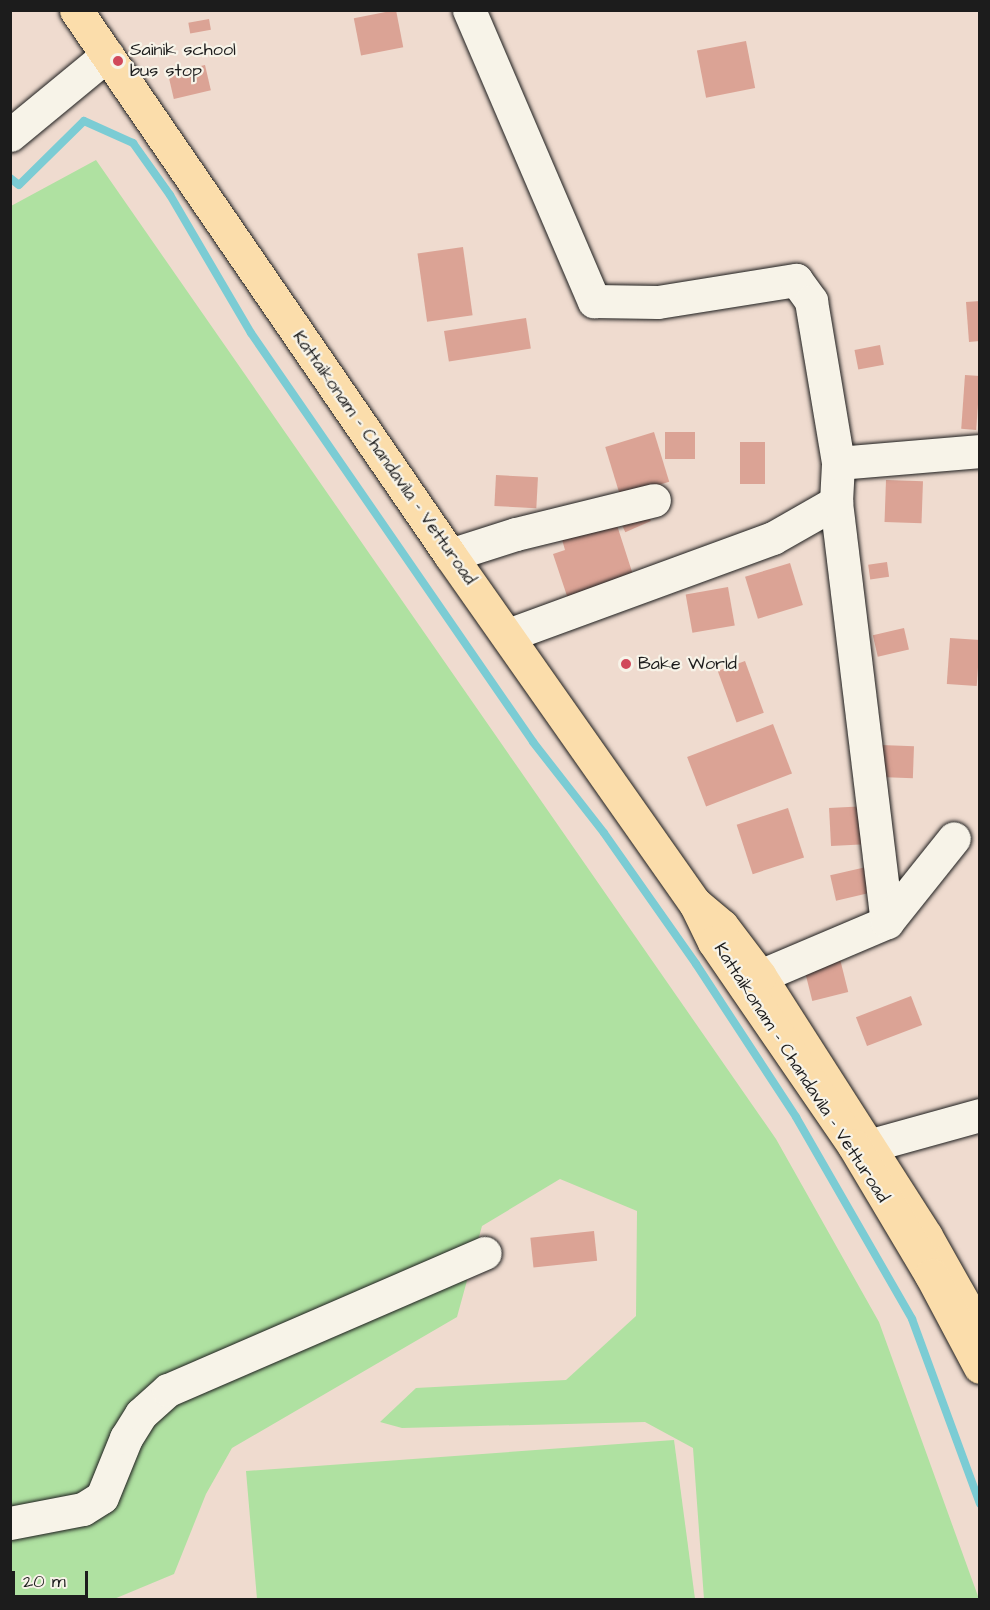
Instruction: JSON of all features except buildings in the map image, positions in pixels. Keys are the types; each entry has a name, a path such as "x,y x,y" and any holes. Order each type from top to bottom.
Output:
{"main road":[{"name":"Kattaikonam - Chandavila - Vetturoad","path":"76,10 450,555 695,903 714,942 854,1146 931,1275 980,1367"},
{"name":"Kattaikonam - Chandavila - Vetturoad","path":"695,903 722,926 760,976 926,1236 980,1332"}],"street":[{"path":"469,10 594,301 658,302 795,280 811,302 838,463 836,502 887,922"},
{"path":"10,135 106,55"},
{"path":"838,463 980,451"},
{"path":"450,555 516,534 654,500"},
{"path":"508,635 773,538 836,502"},
{"path":"760,976 887,922 954,838"},
{"path":"868,1146 980,1115"},
{"path":"10,1523 83,1509 102,1497 126,1438 141,1414 168,1390 485,1253"}],"green space":[{"path":"96,160 776,1139 879,1322 979,1599 704,1599 693,1448 645,1422 402,1428 380,1422 416,1388 566,1380 636,1316 637,1211 560,1179 482,1226 457,1317 232,1448 206,1494 174,1574 114,1599 11,1600 11,206"},
{"path":"674,1440 695,1599 257,1599 246,1471"}],"waterway":[{"path":"10,178 19,185 84,121 133,143 170,195 251,333 533,742 604,833 696,964 796,1117 912,1319 980,1504"}],"place":[{"name":"Sainik school bus stop","path":"118,61"},
{"name":"Bake World","path":"626,664"}]}
